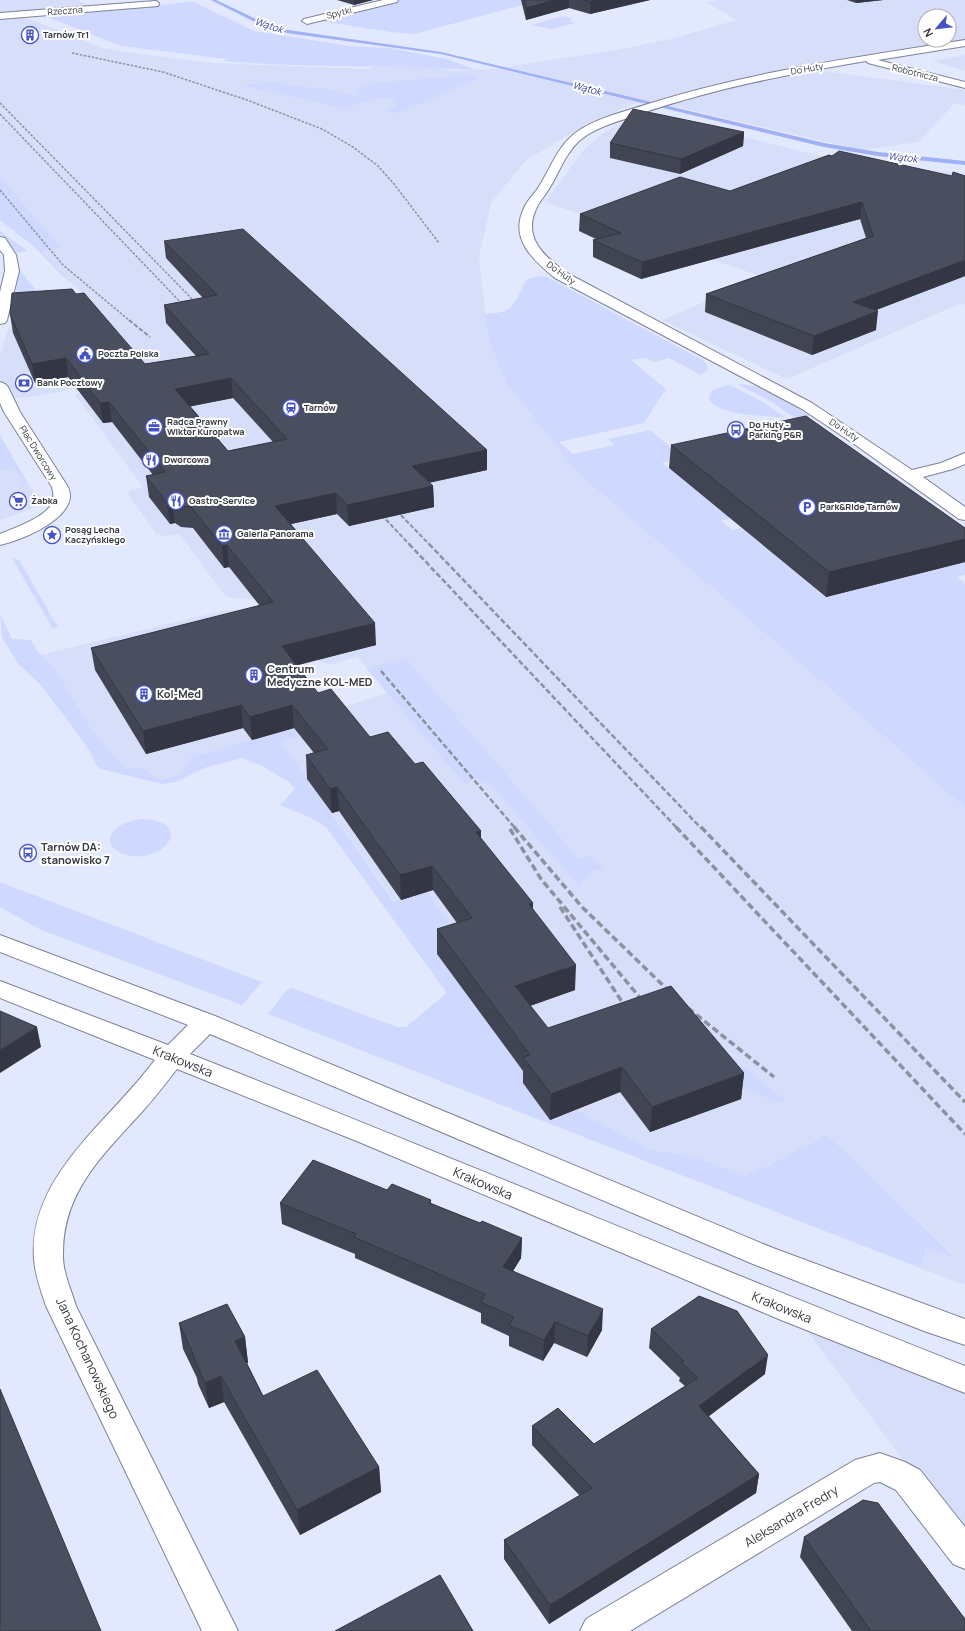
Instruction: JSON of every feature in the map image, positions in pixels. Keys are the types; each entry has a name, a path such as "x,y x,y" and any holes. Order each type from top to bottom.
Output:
{"street":[{"name":"Spytki","path":"307,21 394,0"},
{"name":"Rzeczna","path":"0,16 155,4"},
{"name":"Do Huty","path":"965,43 736,82 663,102 598,126 581,134 570,143 528,212 524,230 529,244 545,263 560,275 807,406 863,443 965,515"},
{"name":"Robotnicza","path":"865,59 965,85"},
{"path":"0,241 10,255 12,271 0,320"},
{"name":"Plac Dworcowy","path":"0,388 12,412 60,487 62,496 60,504 53,513 34,525 3,538"},
{"path":"909,476 947,466 965,458"},
{"path":"0,943 206,1022 763,1256 935,1322 965,1332"},
{"name":"Krakowska","path":"0,989 369,1135 792,1311 965,1380"},
{"name":"Jana Kochanowskiego","path":"206,1022 173,1057 147,1089 75,1169 59,1197 50,1227 48,1254 52,1278 61,1306 220,1631"},
{"name":"Aleksandra Fredry","path":"598,1631 867,1470 880,1468 893,1472 908,1480 965,1552"}],"shaded area":[{"path":"0,0 78,0 88,6 14,13 106,49 211,63 366,69 410,60 452,71 492,69 617,50 671,39 737,20 706,2 721,0 965,0 965,46 957,47 957,8 917,8 917,48 953,48 816,70 965,90 965,105 955,103 918,142 862,150 669,105 741,84 633,104 588,123 525,161 491,203 479,257 488,337 579,474 843,700 965,808 965,1285 920,1268 928,1248 957,1258 826,1134 806,1147 745,1176 696,1157 652,1150 576,1110 550,1120 279,738 161,780 106,767 40,655 223,611 237,610 245,611 264,620 331,711 388,693 357,657 330,664 319,662 298,637 258,600 226,597 179,534 166,536 157,535 128,494 130,490 143,487 75,395 133,384 127,379 29,397 12,398 0,379 0,356 9,327 89,300 40,251 0,220"},
{"path":"400,0 541,0 415,34 391,32 320,21"},
{"path":"192,1 254,31 349,46 389,48 447,59 476,70 413,67 286,65 223,61 226,59 121,46 40,14"},
{"path":"563,16 573,19 568,21 575,23 551,29 531,25"},
{"path":"965,55 965,71 932,61"},
{"path":"470,75 477,79 399,113 383,111 396,106 392,99 368,101 346,109 241,85 272,82 300,87 332,90 360,98 355,91 372,83"},
{"path":"641,112 858,165 965,173 965,305 961,303 787,379 662,320 763,277 545,202 583,151 602,134"},
{"path":"0,177 61,248 41,251 75,285 59,272 34,246 0,220"},
{"path":"0,231 28,251 15,253 0,234"},
{"path":"18,268 49,306 15,311"},
{"path":"539,276 547,277 699,358 705,362 708,368 708,370 701,375 669,358 654,362 645,358 631,360 666,389 644,423 559,442 573,454 615,445 608,439 650,430 683,458 662,463 730,518 721,521 732,530 741,528 825,597 965,562 965,575 957,577 965,583 965,808 843,700 579,474 507,384 488,337 485,314 502,312 508,309 512,306 526,281"},
{"path":"737,384 766,389 810,416 806,418 794,418 772,402"},
{"path":"730,385 761,401 786,418 756,416 732,412 714,405 709,399 711,392 723,386"},
{"path":"0,435 27,482 17,491 25,481 23,481 15,468 0,470"},
{"path":"18,466 38,501 33,508 0,520 0,468"},
{"path":"12,558 19,560 58,627 53,629"},
{"path":"0,614 12,639 31,640 40,655 53,666 91,729 125,769 141,768 161,780 180,774 191,757 274,734 306,700 300,735 281,741 394,902 426,892 465,945 438,954 530,1080 550,1120 576,1110 652,1150 696,1157 745,1176 765,1166 766,1167 805,1146 806,1147 826,1134 957,1259 928,1248 920,1268 268,1014 286,991 292,988 397,1027 406,1027 447,993 326,827 311,818 280,805 295,789 289,782 262,766 243,758 207,767 175,782 162,784 101,769 97,766 89,750 70,723 39,683 18,664 2,637"},
{"path":"406,658 579,859 591,856 603,868 602,869 594,871 590,876 581,882 580,887 492,786 476,779 471,779 469,782 464,784 367,669"},
{"path":"141,819 158,822 168,827 171,834 169,842 162,849 152,854 140,856 126,855 117,851 111,845 110,837 112,833 128,822"},
{"path":"0,882 262,982 242,1005 41,930 0,907"},
{"path":"691,1024 786,1101 774,1101 735,1083"},
{"path":"792,1311 965,1380 965,1543"}],"building":[{"path":"524,0 555,0 526,8"},
{"path":"583,0 598,0 590,2"},
{"path":"633,109 744,132 681,159 610,143"},
{"path":"839,151 952,176 953,172 965,176 965,260 853,302 878,311 814,336 706,294 873,236 862,202 642,262 593,240 621,233 580,214 680,177 730,191 829,155 832,156"},
{"path":"243,229 487,450 412,466 433,486 347,505 336,493 275,506 375,623 282,646 318,693 331,689 370,737 388,732 415,764 423,762 481,831 476,832 533,903 529,904 576,965 515,986 548,1028 671,986 744,1073 652,1107 622,1067 551,1094 523,1057 530,1055 437,929 472,918 432,866 400,875 337,787 330,789 306,755 328,749 292,705 250,717 241,705 143,731 91,648 273,602 227,545 222,546 191,507 179,506 172,502 167,503 146,476 165,472 109,402 100,403 66,358 32,364 10,314 12,293 72,289 76,294 84,293 145,364 209,354 164,305 217,295 164,241","holes":["231,378 287,439 228,451 175,389"]},
{"name":"Park&Ride Tarnów","path":"806,416 965,528 965,539 829,572 671,445"},
{"path":"0,1011 37,1027 0,1050"},
{"path":"313,1160 387,1190 392,1184 431,1200 429,1203 480,1223 482,1221 522,1238 503,1267 603,1309 588,1336 555,1322 544,1340 509,1325 514,1317 481,1302 485,1294 354,1237 356,1234 280,1203"},
{"path":"699,1296 737,1311 768,1355 699,1406 759,1474 550,1605 504,1540 592,1488 532,1426 558,1408 594,1444 698,1378 681,1362 684,1361 651,1329"},
{"path":"227,1304 245,1337 235,1341 263,1396 317,1370 379,1467 297,1510 221,1376 205,1383 179,1323"},
{"path":"0,1389 101,1631 0,1631"},
{"path":"863,1500 878,1503 965,1619 965,1631 871,1631 804,1537"},
{"path":"440,1575 473,1631 335,1631"}],"waterway":[{"name":"Wątok","path":"213,0 254,20 298,34 441,53 824,145 878,154 965,163"}],"railway":[{"path":"72,53 163,72 247,100 322,129 353,147 378,166 394,184 439,243"},
{"path":"0,103 200,307"},
{"path":"0,114 187,309"},
{"path":"0,190 63,265 130,321"},
{"path":"129,320 150,337"},
{"path":"392,506 430,545"},
{"path":"377,510 410,545"},
{"path":"409,544 677,828"},
{"path":"429,544 701,828"},
{"path":"381,671 515,828"},
{"path":"514,827 582,907 673,995"},
{"path":"676,827 965,1134"},
{"path":"701,827 965,1102"},
{"path":"510,829 541,879 646,1005"},
{"path":"560,907 628,1011"},
{"path":"688,1008 774,1077"}],"place":[{"name":"Tarnów Tr1","path":"30,35"},
{"name":"Poczta Polska","path":"85,354"},
{"name":"Bank Pocztowy","path":"24,383"},
{"name":"Tarnów","path":"291,408"},
{"name":"Radca Prawny Wiktor Kuropatwa","path":"154,427"},
{"name":"Do Huty - Parking P&R","path":"736,430"},
{"name":"Dworcowa","path":"151,460"},
{"name":"Żabka","path":"18,501"},
{"name":"Gastro-Service","path":"176,501"},
{"name":"Park&Ride Tarnów","path":"807,507"},
{"name":"Galeria Panorama","path":"224,534"},
{"name":"Posąg Lecha Kaczyńskiego","path":"52,535"},
{"name":"Centrum Medyczne KOL-MED","path":"254,675"},
{"name":"Kol-Med","path":"144,694"},
{"name":"Tarnów DA: stanowisko 7","path":"28,853"}]}
